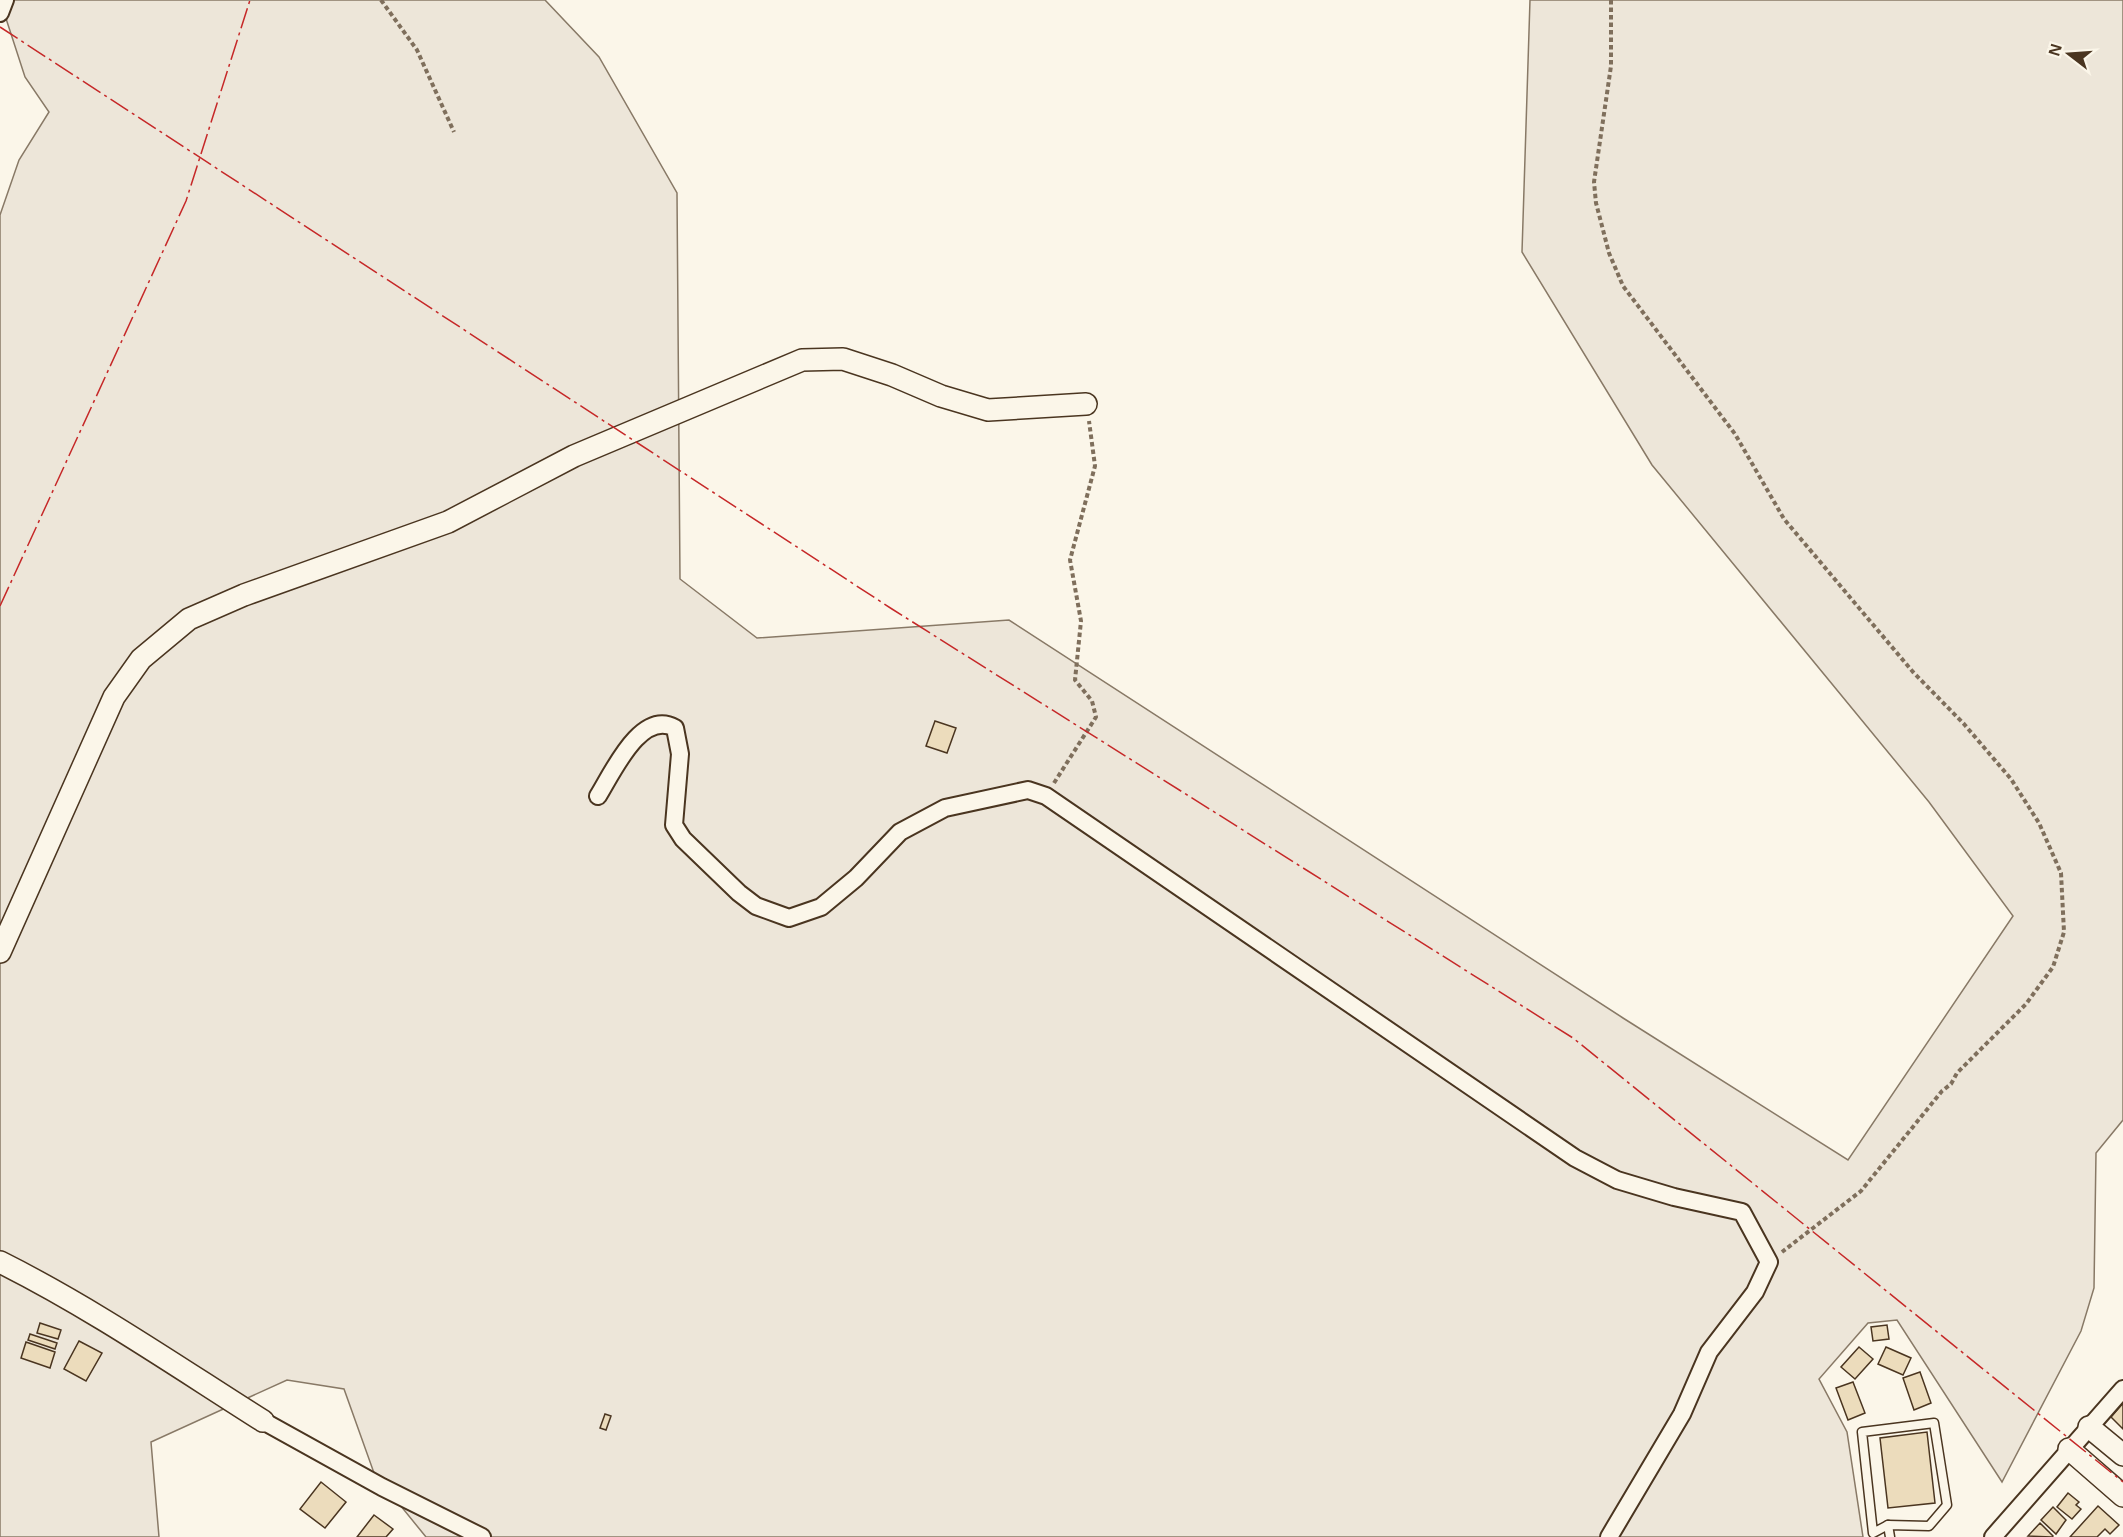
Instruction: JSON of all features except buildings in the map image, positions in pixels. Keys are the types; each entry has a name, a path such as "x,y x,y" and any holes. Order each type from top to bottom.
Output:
{"street":[{"path":"0,13 5,0"},
{"path":"0,952 114,698 141,659 189,619 244,596 448,522 574,456 802,360 843,359 892,375 940,396 988,410 1086,404"},
{"path":"598,796 637,735 656,724 667,723 675,728 680,754 674,825 683,839 739,893 756,906 789,918 821,907 856,878 900,832 945,808 1028,790 1046,796 1575,1158 1617,1180 1674,1197 1742,1212 1769,1262 1755,1292 1709,1352 1682,1414 1609,1537"},
{"path":"0,1262 87,1308 263,1421 382,1487 482,1537"},
{"path":"1993,1537 2123,1389"},
{"path":"2089,1427 2123,1455"},
{"path":"2069,1449 2123,1496"}],"lane":[{"path":"1934,1423 1947,1505 1929,1526 1888,1526 1874,1535 1862,1432 1934,1423"},
{"path":"1888,1526 1890,1537"}],"path":[{"path":"381,0 417,50 454,132"},
{"path":"1611,0 1611,66 1594,182 1596,203 1608,253 1623,286 1735,434 1784,519 1913,672 1964,724 2011,779 2039,823 2061,873 2064,932 2053,968 2026,1004 1957,1073 1952,1084 1942,1091 1861,1191 1769,1262"},
{"path":"1046,796 1096,717 1092,701 1075,680 1082,621 1070,560 1095,466 1086,404"}],"shaded area":[{"path":"0,0 545,0 599,57 677,193 680,579 757,638 1009,620 1623,1018 1848,1160 2013,916 1929,802 1652,465 1522,252 1530,0 2123,0 2123,1120 2096,1153 2094,1288 2081,1331 2002,1482 1897,1320 1868,1323 1819,1379 1847,1432 1863,1537 426,1537 374,1473 344,1389 287,1380 151,1442 159,1537 0,1537 0,215 19,160 49,112 25,77"}],"power":[{"path":"0,606 186,201 250,0"},
{"path":"0,27 892,609 1573,1038 2123,1482"}]}
